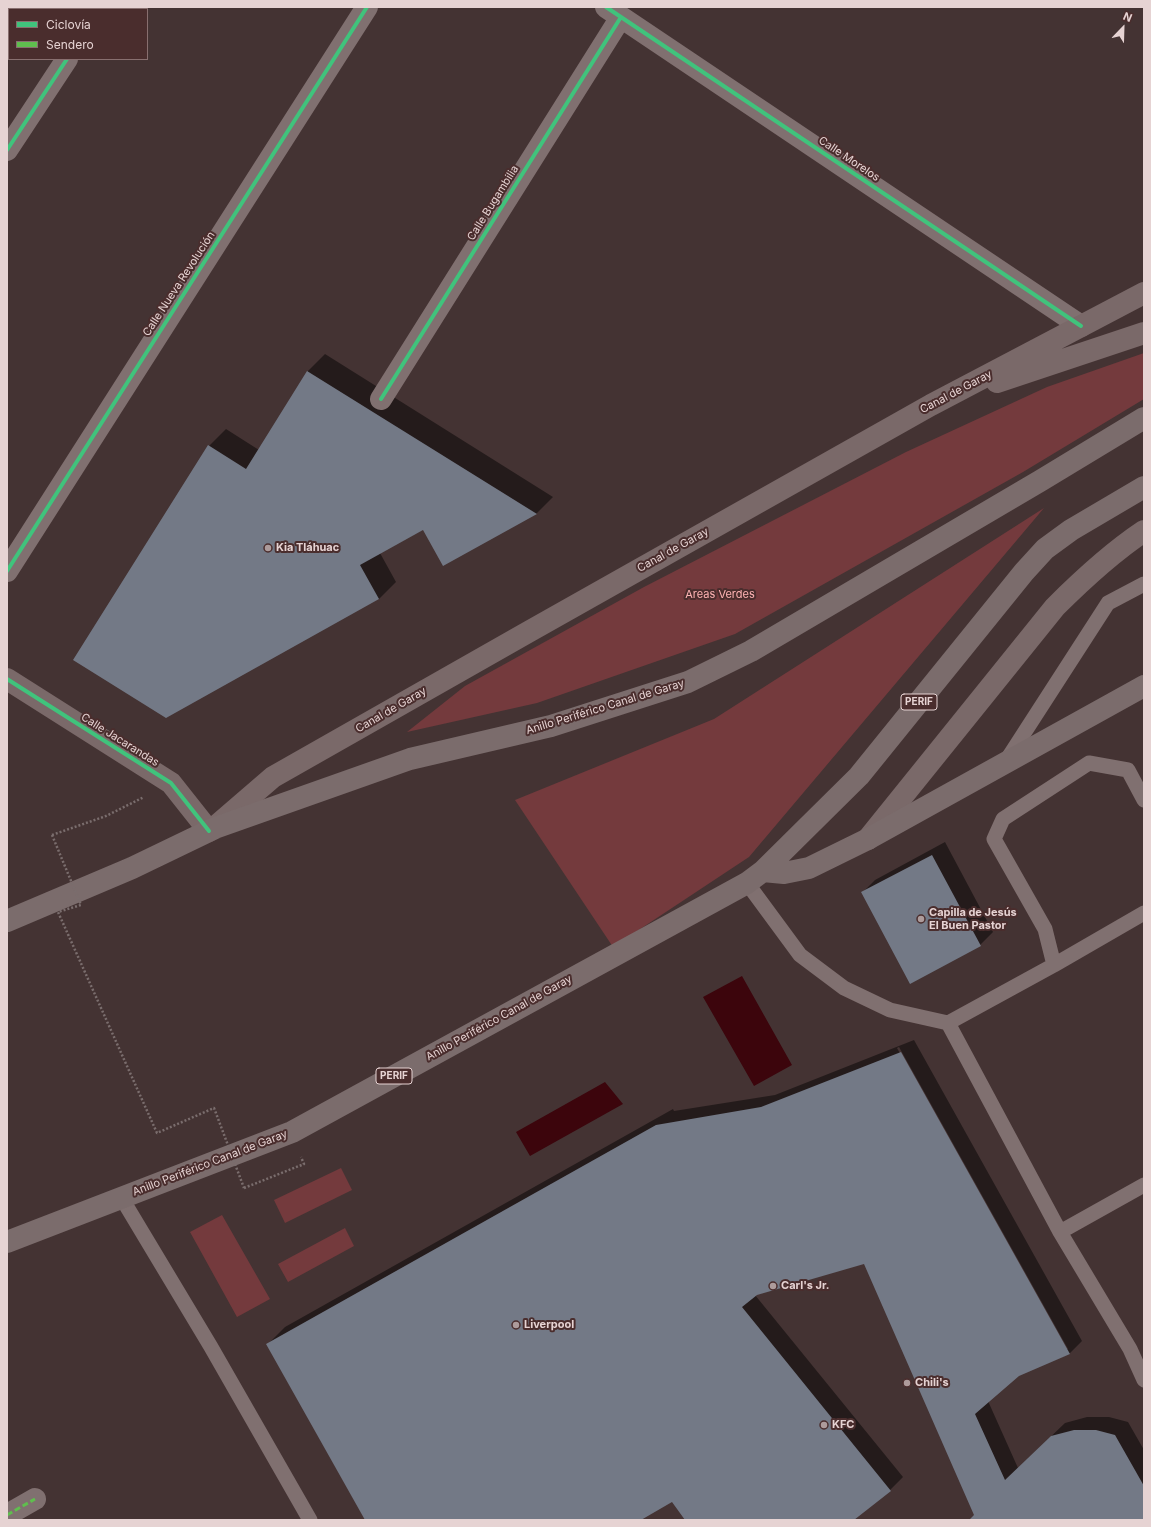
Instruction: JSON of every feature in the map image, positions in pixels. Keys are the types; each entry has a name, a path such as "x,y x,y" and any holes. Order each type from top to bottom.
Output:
{"highway":[{"name":"Anillo Periférico Canal de Garay","path":"7,921 132,868 212,829 410,759 551,726 688,682 751,651 1144,418"},
{"name":"PERIF","path":"755,877 858,776 1044,549 1071,530 1144,487"},
{"path":"755,877 809,868 868,839 1144,686"},
{"name":"Anillo Periférico Canal de Garay","path":"7,1242 292,1132 755,877"}],"main road":[{"name":"Canal de Garay","path":"212,829 273,777 530,630 931,405 1144,293"},
{"path":"931,405 1144,333"},
{"path":"868,839 1055,607 1122,546 1144,531"},
{"name":"Calle Jacarandas","path":"7,679 171,783 212,829"}],"street":[{"name":"Calle Nueva Revolución","path":"7,571 367,7"},
{"name":"Calle Morelos","path":"614,12 1081,326"},
{"name":"Calle Bugambilia","path":"381,399 614,12"},
{"path":"7,150 66,60"},
{"path":"7,1515 35,1499"}],"lane":[{"path":"1004,764 1108,603 1144,584"},
{"path":"1054,965 1045,929 994,839 1002,819 1089,763 1128,770 1144,800"},
{"path":"755,877 800,955 844,988 890,1010 948,1023 1054,965 1144,913"},
{"path":"948,1023 1060,1232 1130,1349 1144,1380"},
{"path":"1060,1232 1144,1185"},
{"path":"121,1197 211,1347 310,1520"}],"path":[{"path":"171,783 106,816 52,835 81,904 58,912 157,1132 214,1108 244,1188"}],"green space":[{"name":"Areas Verdes","path":"1144,353 1144,399 1023,472 735,634 537,703 407,732 465,686 644,587 906,452 1047,387"},
{"path":"1044,508 749,857 613,947 515,800 714,719"},
{"path":"341,1168 352,1190 285,1223 274,1200"},
{"path":"222,1215 270,1299 237,1317 190,1232"},
{"path":"345,1228 354,1246 288,1282 278,1264"}],"shaded area":[{"path":"742,976 792,1065 754,1086 703,997"},
{"path":"605,1082 623,1104 530,1156 516,1132"}],"building":[{"name":"Kia Tláhuac","path":"307,371 537,514 443,566 423,530 360,565 379,599 166,718 73,660 208,445 246,469"},
{"name":"Capilla de Jesús El Buen Pastor","path":"932,855 981,946 910,984 861,892"},
{"path":"901,1052 1070,1354 1019,1376 975,1414 1005,1480 1051,1436 1074,1430 1096,1430 1115,1435 1144,1486 1144,1520 969,1520 974,1515 864,1264 757,1295 742,1307 891,1491 854,1520 685,1520 672,1502 641,1520 365,1520 266,1344 656,1125 761,1107"}],"marked path":[{"path":"7,1515 35,1499"}],"cycle path":[{"path":"7,571 367,7"},
{"path":"606,7 1081,326"},
{"path":"381,399 621,17"},
{"path":"7,150 66,60"},
{"path":"7,679 171,783 209,831"}],"place":[{"name":"Kia Tláhuac","path":"268,548"},
{"name":"Capilla de Jesús El Buen Pastor","path":"921,919"},
{"name":"Carl's Jr.","path":"773,1286"},
{"name":"Liverpool","path":"516,1325"},
{"name":"Chili's","path":"907,1383"},
{"name":"KFC","path":"824,1425"}]}
